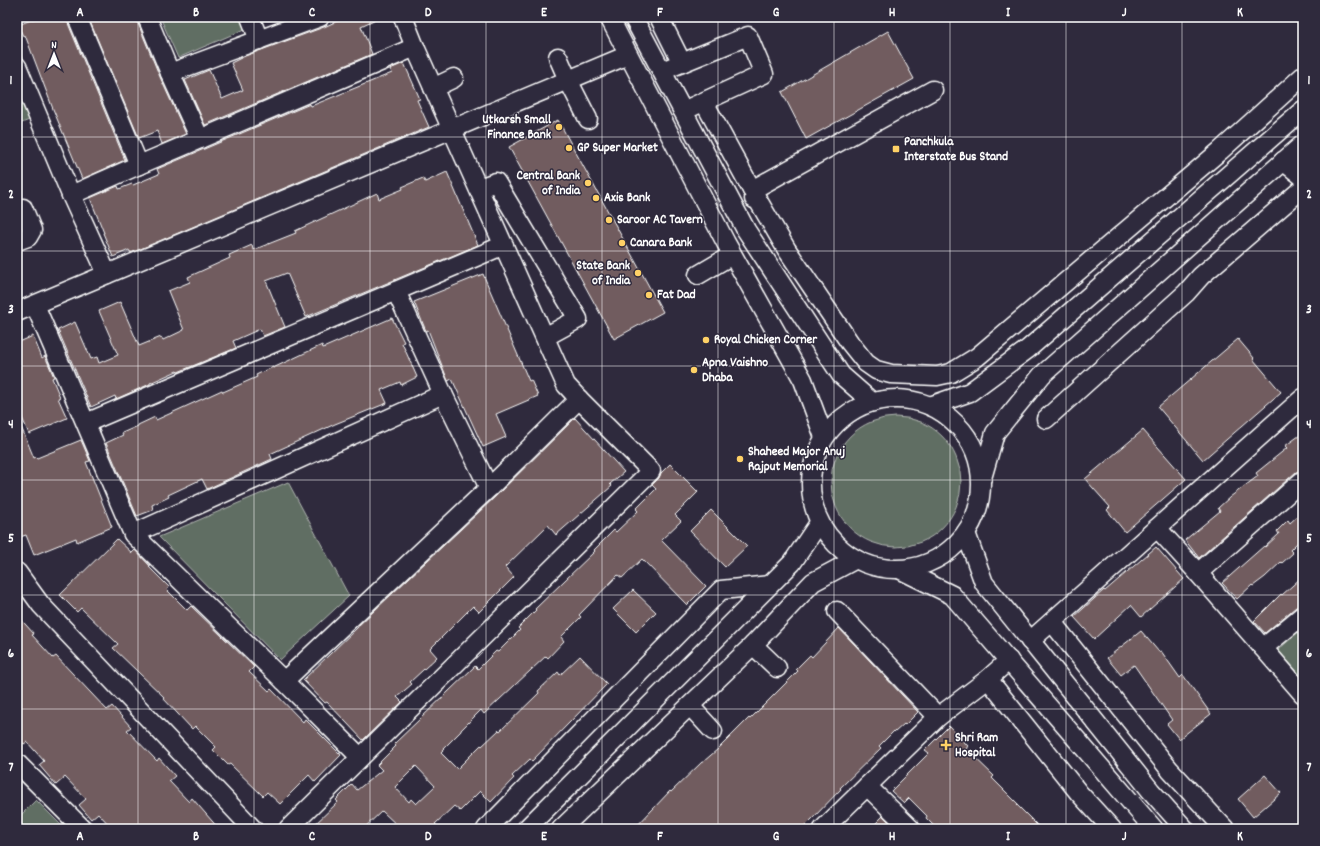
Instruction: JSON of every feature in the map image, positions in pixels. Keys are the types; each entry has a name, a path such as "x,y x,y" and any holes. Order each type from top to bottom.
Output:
{"street":[{"path":"77,17 139,165"},
{"path":"147,17 170,73 200,139"},
{"path":"250,17 260,40"},
{"path":"170,73 320,17"},
{"path":"288,829 651,471 579,400 566,385 403,17"},
{"path":"609,17 732,255 803,380 824,437"},
{"path":"633,17 746,230 841,374 872,402"},
{"path":"659,17 682,63"},
{"path":"662,71 748,36 764,74 683,111"},
{"path":"71,195 415,47"},
{"path":"360,757 132,534 86,423 22,308 107,274 628,55"},
{"path":"558,57 588,119"},
{"path":"17,66 71,195 107,274"},
{"path":"704,102 754,194 787,250 850,343 866,363 876,370 891,374 937,376 951,372 977,357 1202,166 1303,76"},
{"path":"434,88 454,78"},
{"path":"735,211 754,194 933,90"},
{"path":"930,406 970,392 1028,349 1303,110"},
{"path":"901,570 930,563 947,553 966,533 977,514 981,497 982,481 995,432 1042,375 1303,144"},
{"path":"1283,161 1303,177"},
{"path":"479,188 496,182 578,319 545,337"},
{"path":"1046,419 1186,293 1201,276 1303,188"},
{"path":"17,241 28,237 32,230 23,208"},
{"path":"86,423 504,245"},
{"path":"698,275 732,255"},
{"path":"396,291 443,394 489,488"},
{"path":"132,534 443,394"},
{"path":"1030,641 1303,398"},
{"path":"982,481 975,452 957,424 930,406 904,399 889,399 872,402 844,416 824,437 814,457 810,477 810,495 813,510 819,523 841,551 870,566 901,570 952,595 1154,829"},
{"path":"284,681 489,488 579,400"},
{"path":"1198,573 1303,480"},
{"path":"526,829 770,585 792,562 819,523"},
{"path":"1157,528 1303,694"},
{"path":"966,533 984,583 1151,791 1185,829"},
{"path":"561,829 753,645 813,582 856,559"},
{"path":"18,575 41,605 253,829"},
{"path":"486,829 721,590 770,585"},
{"path":"837,611 938,717"},
{"path":"1263,648 1303,615"},
{"path":"1052,622 1170,770 1225,829"},
{"path":"753,645 777,668"},
{"path":"823,829 938,717 1009,660"},
{"path":"988,678 1078,793 1112,829"},
{"path":"690,706 713,731"},
{"path":"17,763 83,829"},
{"path":"867,786 911,829"}],"green space":[{"path":"160,17 239,17 245,29 178,58"},
{"path":"17,78 34,118 17,125"},
{"path":"902,417 915,419 927,424 947,441 954,451 959,463 961,482 959,501 954,513 937,533 927,540 915,545 890,547 877,545 865,540 845,523 838,513 833,501 831,476 833,463 838,451 855,431 865,424 877,419"},
{"path":"288,482 349,596 280,660 159,537"},
{"path":"1303,628 1303,678 1278,650"},
{"path":"36,800 65,829 17,829 17,819"}],"building":[{"path":"39,17 67,17 67,21 125,160 82,179 53,109 25,35 23,36 18,25"},
{"path":"88,17 137,17 137,21 160,77 186,134 162,144 157,131 139,138"},
{"path":"346,17 380,17 361,26 372,54 205,125 185,80 209,70 222,99 243,90 231,63 245,56 324,27"},
{"path":"888,31 914,79 806,139 782,92"},
{"path":"404,63 420,99 417,100 429,127 131,253 129,250 113,257 90,198 118,186 119,189 132,184 133,185 159,174 157,169 310,104 311,106 392,73 390,69"},
{"path":"558,120 663,312 614,339 509,147"},
{"path":"447,172 478,245 306,317 287,273 266,281 285,327 263,336 260,329 233,341 236,348 178,372 177,371 116,399 115,396 91,407 58,330 75,322 91,359 97,357 99,363 118,355 99,311 120,302 139,346 161,337 163,340 184,330 168,291 190,282 188,277 230,258 229,255 252,245 253,250 296,233 295,231 377,193 379,199 403,189 402,187 423,178 425,182"},
{"path":"483,274 529,381 531,380 538,396 496,414 506,437 483,447 452,379 448,381 428,330 426,331 414,302"},
{"path":"392,318 404,342 402,343 417,377 401,385 400,382 381,390 387,403 335,424 270,454 272,459 207,489 202,479 168,495 169,497 152,505 153,510 137,516 106,443 123,435 122,433 155,417 156,420 222,390 223,392 257,377 256,375 322,345 323,348"},
{"path":"33,336 42,358 45,356 54,377 52,378 60,397 58,398 67,418 29,434 17,406 17,343"},
{"path":"1238,339 1281,392 1203,460 1158,407"},
{"path":"17,417 34,458 81,440 90,461 86,462 112,527 77,542 76,538 34,555 26,535 17,538"},
{"path":"575,418 624,472 610,484 612,486 556,535 548,525 505,567 514,577 479,612 473,606 430,649 437,657 410,682 412,684 397,697 402,702 363,740 327,702 325,703 303,680 496,496"},
{"path":"1143,430 1186,479 1125,532 1107,510 1110,507 1085,479"},
{"path":"1303,433 1303,470 1296,472 1199,558 1185,540 1220,511 1218,508 1230,497 1258,476 1256,473 1287,448 1285,446"},
{"path":"670,464 698,492 675,515 681,521 661,540 706,586 687,605 642,559 622,578 618,575 579,615 581,617 561,637 564,641 548,658 546,656 484,714 481,710 461,730 442,750 443,751 441,753 457,769 481,745 482,746 499,730 500,731 558,672 560,675 580,656 607,684 532,761 530,759 512,776 514,778 491,802 480,791 460,811 454,806 435,824 441,829 401,829 382,811 363,829 310,829 338,802 336,800 352,784 357,790 382,770 377,765 396,746 394,744 475,666 478,669 496,651 498,652 520,630 518,628 536,610 535,609 595,551 594,550 614,530 616,532 638,511 636,509 656,489 652,485 659,478 661,473","holes":["416,766 435,786 416,804 411,799 409,802 395,787"]},
{"path":"711,510 747,546 725,567 690,531"},
{"path":"1303,511 1303,537 1290,550 1293,553 1265,577 1253,586 1252,585 1237,599 1222,583 1279,534 1277,531 1288,520 1290,523"},
{"path":"117,539 132,553 135,550 169,587 167,590 187,610 191,606 254,667 249,672 269,691 271,689 303,722 305,719 341,755 315,782 309,775 280,804 267,792 263,796 230,764 228,765 213,750 216,747 195,726 192,729 163,698 164,697 113,648 118,644 81,608 77,612 60,595"},
{"path":"1156,547 1184,579 1141,617 1131,605 1094,639 1074,617"},
{"path":"1303,576 1303,605 1296,607 1265,633 1254,621 1281,594 1282,595"},
{"path":"633,590 656,612 636,632 613,609"},
{"path":"17,615 34,634 32,635 53,658 56,656 107,710 112,706 131,727 127,730 157,761 159,758 175,776 169,781 189,802 192,798 219,829 113,829 98,813 91,819 79,805 86,799 65,777 56,785 39,765 44,761 27,742 24,744 17,737"},
{"path":"839,628 918,712 905,725 904,724 895,732 894,731 879,746 881,748 840,788 841,789 802,829 634,829 670,791 671,792 702,762 718,749 749,718 750,719 798,671 796,669 810,655 812,657"},
{"path":"1141,631 1159,652 1161,651 1180,678 1183,675 1211,714 1179,739 1167,724 1172,720 1134,665 1121,675 1107,658"},
{"path":"949,726 968,746 966,749 994,776 992,778 1041,829 937,829 926,818 927,816 909,798 904,803 891,791 929,753 925,750"},
{"path":"1265,775 1281,793 1253,817 1238,799"},
{"path":"883,816 896,829 870,829"}],"place":[{"name":"Utkarsh Small Finance Bank","path":"559,127"},
{"name":"GP Super Market","path":"569,148"},
{"name":"Panchkula Interstate Bus Stand","path":"896,149"},
{"name":"Central Bank of India","path":"588,183"},
{"name":"Axis Bank","path":"596,198"},
{"name":"Saroor AC Tavern","path":"609,220"},
{"name":"Canara Bank","path":"622,243"},
{"name":"State Bank of India","path":"638,273"},
{"name":"Fat Dad","path":"649,295"},
{"name":"Royal Chicken Corner","path":"706,340"},
{"name":"Apna Vaishno Dhaba","path":"694,370"},
{"name":"Shaheed Major Anuj Rajput Memorial","path":"740,459"},
{"name":"Shri Ram Hospital","path":"946,745"}]}
